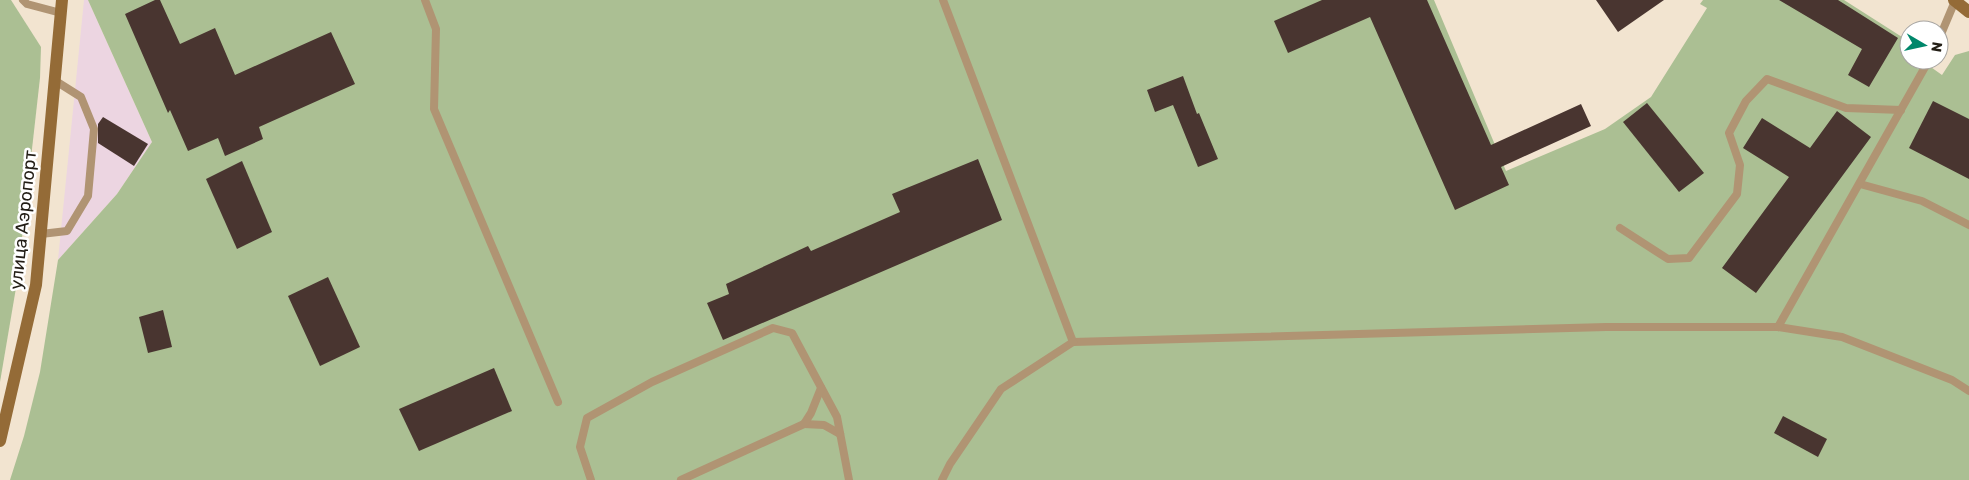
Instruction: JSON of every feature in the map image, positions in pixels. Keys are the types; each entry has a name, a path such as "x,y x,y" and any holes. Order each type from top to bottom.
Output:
{"main road":[{"path":"1954,0 1969,12"},
{"name":"улица Аэропорт","path":"0,441 36,286 62,6"}],"lane":[{"path":"23,0 26,4 62,6"},
{"path":"425,0 436,29 434,109 558,402"},
{"path":"943,0 1073,342"},
{"path":"1946,20 1954,0"},
{"path":"1778,327 1923,70"},
{"path":"1620,228 1668,258 1689,258 1736,194 1740,165 1728,133 1746,102 1767,79 1846,108 1901,110"},
{"path":"41,234 68,231 88,196 94,129 81,97 54,80"},
{"path":"1860,184 1922,201 1969,225"},
{"path":"942,480 950,464 1000,389 1073,342 1606,327 1778,327 1842,337 1952,380 1969,390"},
{"path":"591,480 580,447 587,418 652,382 773,328 792,333 837,417 849,480"},
{"path":"804,424 812,413 821,388"},
{"path":"681,480 804,424 824,425 840,434"}],"shaded area":[{"path":"84,0 88,0 152,142 117,194 58,260"}],"green space":[{"path":"0,0 11,0 41,47 40,78 17,282 0,382"},
{"path":"88,0 1434,0 1506,171 1605,129 1651,97 1707,8 1700,4 1703,0 1844,0 1899,35 1899,70 1935,70 1942,75 1945,70 1949,70 1949,64 1955,55 1969,51 1969,480 10,480 24,436 40,372 58,260 117,194 152,142"}],"building":[{"path":"155,0 160,0 180,44 215,28 235,75 331,32 355,84 259,127 263,139 225,156 218,138 188,151 170,110 168,113 125,14"},
{"path":"1322,0 1427,0 1491,145 1581,104 1591,126 1501,167 1509,185 1455,210 1370,17 1288,53 1274,21"},
{"path":"1596,0 1664,0 1618,32"},
{"path":"1779,0 1838,0 1898,38 1869,87 1848,75 1862,49"},
{"path":"1183,76 1197,114 1199,113 1218,159 1198,167 1173,105 1155,112 1147,90"},
{"path":"1933,101 1969,119 1969,179 1909,148"},
{"path":"1647,103 1704,173 1679,192 1623,122"},
{"path":"1837,111 1871,137 1756,293 1722,268 1789,177 1743,148 1762,118 1810,148"},
{"path":"103,117 148,144 134,166 98,143 98,124"},
{"path":"978,159 1002,220 723,340 707,303 729,294 726,284 808,246 811,251 900,212 892,194"},
{"path":"242,161 272,232 237,249 206,179"},
{"path":"328,277 360,347 320,366 288,296"},
{"path":"163,310 172,347 148,353 139,317"},
{"path":"494,368 512,411 419,451 399,409"},
{"path":"1783,416 1827,439 1818,457 1774,433"}]}
